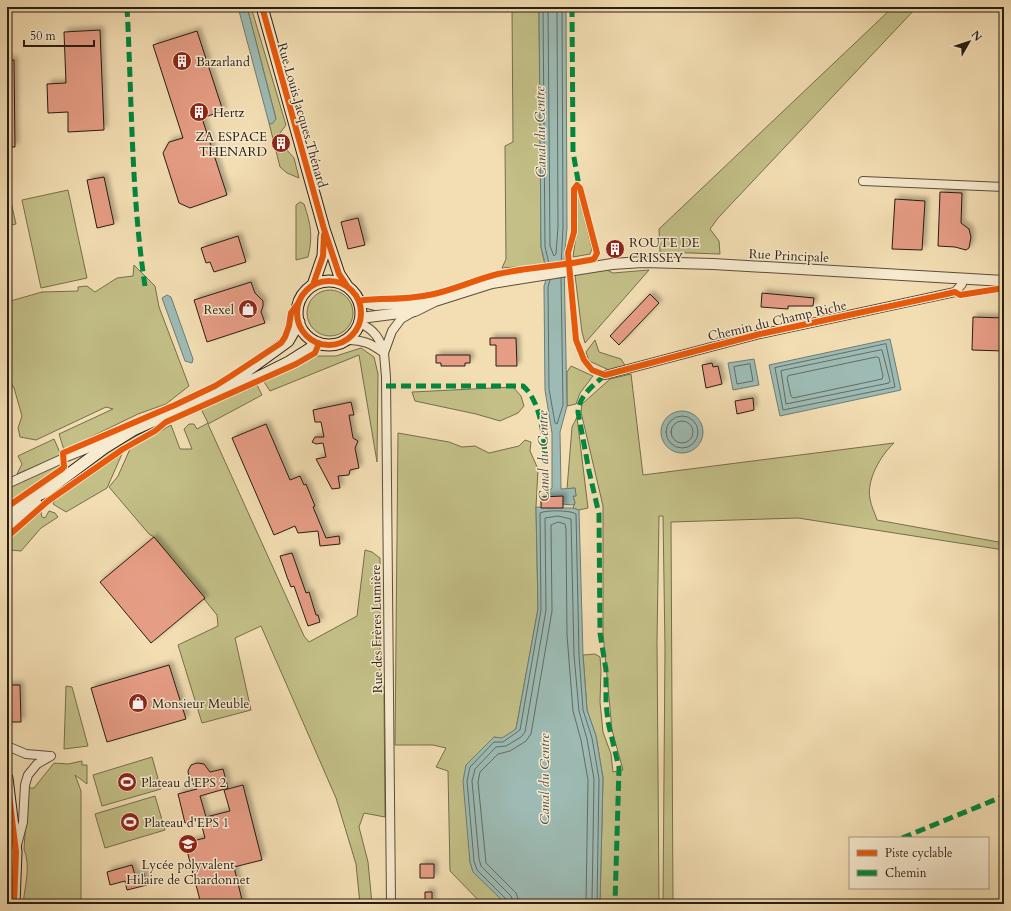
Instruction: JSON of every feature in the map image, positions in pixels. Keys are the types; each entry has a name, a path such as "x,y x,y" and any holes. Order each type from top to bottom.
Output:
{"main road":[{"name":"Rue Louis Jacques Thénard","path":"262,7 324,229 339,274 347,286"},
{"name":"Rue Louis Jacques Thénard","path":"314,285 323,256 324,229"},
{"path":"330,281 347,286 359,301 360,321 356,330 346,340 333,344 319,343 306,335 299,322 299,302 302,295 314,285 330,281"},
{"path":"219,391 288,341 299,322"},
{"path":"7,516 32,498 45,492 121,437 150,421 219,391 246,383 289,362 319,343"},
{"path":"7,527 37,502 45,492"},
{"path":"7,778 16,852 14,904"}],"street":[{"path":"863,181 1004,188"},
{"name":"Rue Principale","path":"435,301 492,283 572,269 612,264 651,262 1004,281"},
{"name":"Chemin du Champ Riche","path":"605,375 760,334 955,292 962,284 960,278"},
{"path":"359,301 375,305 435,301"},
{"path":"360,321 415,311 435,301"},
{"name":"Rue des Frères Lumière","path":"384,353 392,331 401,320 415,311"},
{"name":"Rue des Frères Lumière","path":"360,321 378,337 384,353 386,377 391,904"},
{"path":"346,340 356,339 368,342 384,353"},
{"path":"7,484 83,450 121,437"},
{"path":"7,746 26,754 51,756 37,764 30,772 25,785 22,822 16,852"},
{"path":"9,801 25,798"}],"shaded area":[{"path":"247,7 251,7 286,125 277,137 280,148 286,149 294,158 299,178 287,173 280,167 269,123 270,124 276,119"},
{"path":"512,7 539,7 541,247 545,265 502,268 506,259 505,146 513,142"},
{"path":"893,7 917,7 718,218 710,229 719,241 720,254 660,252 659,229"},
{"path":"577,189 592,249 590,254 573,257 577,229"},
{"path":"68,190 87,278 41,288 22,200"},
{"path":"9,193 16,224 7,226 7,194"},
{"path":"300,202 304,204 308,218 310,243 308,257 296,260 296,205"},
{"path":"134,265 155,286 159,307 189,386 166,404 138,414 64,450 59,434 113,409 106,407 36,440 20,437 18,428 22,416 14,388 8,378 7,302 42,292 78,291 78,287 87,286 95,292 117,278 133,276"},
{"path":"605,269 613,273 649,270 585,343 582,332 575,275"},
{"path":"330,290 343,294 349,300 353,313 349,326 343,332 330,336 317,332 311,326 307,313 311,300 317,294"},
{"path":"595,340 599,352 621,359 626,367 609,370 589,361 586,352"},
{"path":"361,348 374,357 378,374 377,462 359,355 270,391 264,382 316,356 336,356"},
{"path":"571,366 593,376 580,393 576,404 567,406 567,372"},
{"path":"631,374 643,475 894,443 884,454 872,476 870,484 870,499 877,520 1004,543 1004,550 798,518 671,522 673,904 663,904 665,648 663,516 659,516 657,640 659,904 600,904 603,778 596,736 587,710 583,655 595,654 600,657 600,702 603,732 611,754 613,772 623,770 612,730 603,633 603,506 581,412 582,404 610,379"},
{"path":"257,385 262,395 208,424 304,636 309,642 357,616 365,550 372,552 380,558 380,672 384,692 385,817 364,813 359,827 368,862 372,904 360,904 356,864 336,798 261,626 235,638 251,710 202,723 178,645 218,626 217,615 154,537 149,534 109,487 118,476 130,449 171,425 180,449 192,449 184,429 189,424 194,424 197,429 208,423 201,409"},
{"path":"513,387 521,396 524,406 518,413 500,421 476,414 415,401 412,392"},
{"path":"577,417 588,508 579,510 573,508 575,503 573,496 576,496 575,488 567,489 572,427"},
{"path":"160,422 154,429 122,447 54,495 50,495 102,456"},
{"path":"398,433 449,442 462,447 475,446 489,453 519,446 525,440 531,442 530,451 538,469 536,507 538,609 516,729 502,739 494,737 466,765 470,862 473,871 506,904 482,904 450,871 448,771 436,767 446,748 433,745 395,745"},
{"path":"54,439 61,455 17,474 22,464 18,456"},
{"path":"122,454 107,488 66,512 53,504 55,500"},
{"path":"60,464 62,466 7,505 7,488"},
{"path":"49,511 55,513 58,517 41,528 21,551 11,550 7,547 7,541 41,512 42,517 45,518"},
{"path":"66,686 72,687 88,746 64,749"},
{"name":"Plateau d'EPS 2","path":"152,757 161,789 102,806 93,775"},
{"path":"82,761 82,765 87,765 87,784 75,775 81,791 81,904 23,904 27,869 24,849 28,788 34,788 54,763 68,764"},
{"name":"Plateau d'EPS 1","path":"155,796 165,830 105,848 95,814"}],"water":[{"path":"238,7 247,7 276,119 272,124 269,123"},
{"name":"Canal du Centre","path":"539,7 566,7 567,228 564,262 567,406 560,432 561,489 575,488 576,496 573,496 575,503 573,505 562,504 562,508 573,508 579,510 583,655 587,710 596,736 603,778 600,904 506,904 473,872 470,862 463,781 466,765 494,737 502,738 516,729 538,609 536,507 554,508 554,497 547,496 552,488 552,433 545,390 544,286 546,272 541,247"},
{"path":"167,295 171,297 193,359 192,363 185,361 162,298"},
{"path":"890,339 901,390 780,416 769,365"},
{"path":"754,359 759,385 733,390 728,363"},
{"path":"682,411 697,417 703,432 697,447 682,453 667,447 661,432 667,417"}],"building":[{"path":"100,30 104,130 68,132 68,112 48,113 47,84 66,83 64,32"},
{"path":"197,31 223,111 202,118 227,195 190,208 179,203 163,153 169,142 183,138 153,45"},
{"path":"7,60 14,60 15,147 7,147"},
{"path":"104,177 114,224 97,228 87,180"},
{"path":"940,192 962,193 961,223 969,229 971,237 969,248 966,250 955,247 938,246"},
{"path":"895,199 925,201 922,250 892,249"},
{"path":"358,218 365,245 348,249 341,222"},
{"path":"238,236 246,262 214,272 210,262 206,263 201,248"},
{"path":"251,282 255,293 263,301 261,312 265,323 207,342 194,300"},
{"path":"762,293 814,298 813,306 788,306 788,309 761,307"},
{"path":"650,294 659,303 619,345 610,336"},
{"path":"973,317 1004,318 1004,351 972,350"},
{"path":"490,338 516,338 517,366 496,366 496,345 490,345"},
{"path":"436,355 470,355 470,363 465,363 465,366 441,366 441,363 436,363"},
{"path":"712,363 713,367 718,366 722,384 706,388 702,365"},
{"path":"753,398 754,410 737,414 735,401"},
{"path":"351,402 354,415 349,415 353,438 358,441 355,448 359,468 350,470 349,475 338,476 340,488 332,489 316,459 326,457 323,443 316,444 312,442 315,437 324,437 321,422 315,422 313,410"},
{"path":"266,424 290,480 300,476 304,485 306,484 315,506 313,507 326,538 339,536 340,544 320,546 318,531 298,533 295,526 274,535 232,438"},
{"path":"563,496 563,508 541,508 541,497"},
{"path":"154,537 205,598 151,643 100,582"},
{"path":"292,553 306,593 309,592 316,615 318,615 320,622 308,626 294,586 291,587 280,556"},
{"name":"Monsieur Meuble","path":"169,665 186,719 107,742 91,688"},
{"path":"7,685 20,685 21,722 7,722"},
{"path":"197,763 204,764 210,772 223,769 228,788 200,796 206,817 230,811 224,790 243,785 262,860 234,867 243,904 201,904 185,843 205,838 200,819 185,823 178,794 197,789 189,778 188,771 191,765"},
{"path":"420,864 434,864 434,878 420,878"},
{"path":"132,865 135,875 144,873 147,885 127,890 125,881 110,885 107,872"},
{"path":"425,892 432,892 432,904 425,904"}],"marked path":[{"path":"127,7 134,182 140,251 145,286"},
{"path":"572,7 573,152 579,186"},
{"path":"605,375 584,395 578,412 599,514 600,633 606,670 606,703 608,722 619,768 615,904"},
{"path":"386,386 523,386 531,395 537,407 541,421 545,450 546,491"},
{"path":"904,837 1004,796"}],"cycle path":[{"path":"262,7 324,229 339,274 347,286"},
{"path":"359,301 407,298 427,295 442,292 498,274 558,265 570,263 594,259 597,253 580,188 577,185 574,189 574,232 568,253 576,340 584,360 592,370 605,375 760,334 955,292 960,295 1004,288"},
{"path":"313,285 323,256 324,235"},
{"path":"329,281 347,286 352,290 356,295 361,313 356,331 352,336 347,340 329,345 311,340 306,336 302,331 297,313 302,295 306,290 311,286 329,281"},
{"path":"7,507 62,469 64,467 63,453 175,405 215,386 281,343 289,326 291,313 299,302"},
{"path":"7,537 48,501 123,449 155,431 166,422 296,364 315,353 319,343"},
{"path":"7,778 16,852 14,904"}],"place":[{"name":"Bazarland","path":"182,61"},
{"name":"Hertz","path":"199,112"},
{"name":"ZA ESPACE THENARD","path":"281,143"},
{"name":"ROUTE DE CRISSEY","path":"615,249"},
{"name":"Rexel","path":"248,309"},
{"name":"Monsieur Meuble","path":"138,703"},
{"name":"Plateau d'EPS 2","path":"127,782"},
{"name":"Plateau d'EPS 1","path":"130,822"},
{"name":"Lycée polyvalent Hilaire de Chardonnet","path":"188,844"}]}
